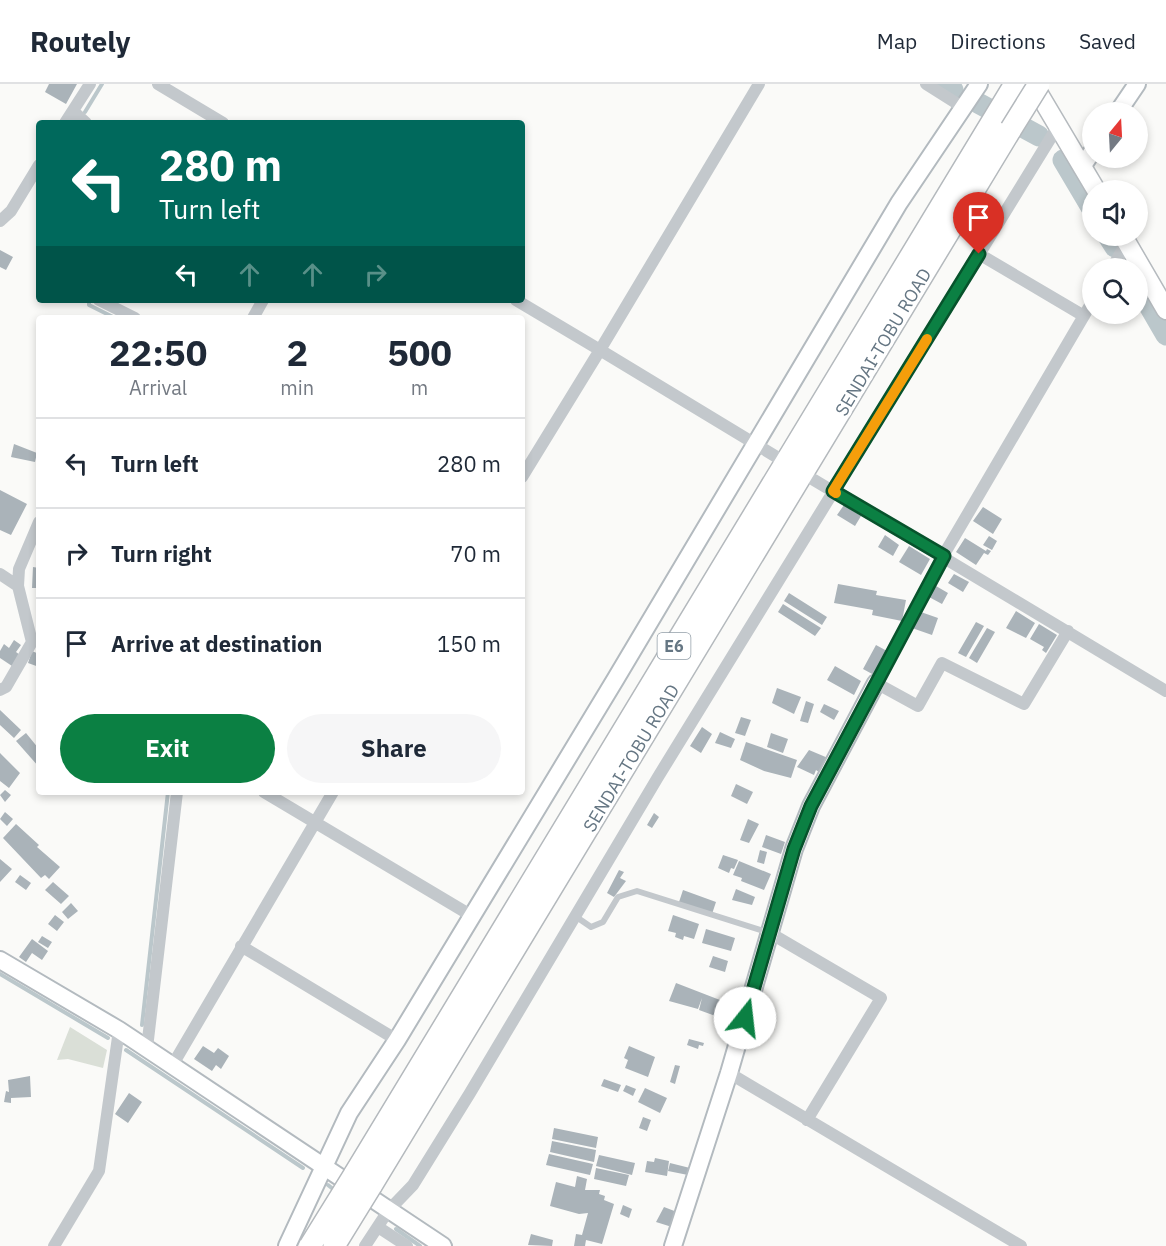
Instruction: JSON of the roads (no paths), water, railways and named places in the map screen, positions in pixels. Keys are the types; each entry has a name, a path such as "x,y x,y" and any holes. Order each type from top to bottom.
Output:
{"highway":[{"name":"SENDAI-TOBU ROAD","path":"1003,123 1015,84"},
{"name":"SENDAI-TOBU ROAD","path":"334,1246 363,1180 1003,123 1039,84"},
{"name":"SENDAI-TOBU ROAD","path":"310,1246 363,1180"}],"main road":[{"path":"1033,84 1058,126 1082,154"},
{"path":"1129,246 1166,310"}],"street":[{"path":"67,120 90,84"},
{"path":"158,84 218,120"},
{"path":"525,472 759,84"},
{"path":"926,84 964,108"},
{"path":"287,1246 322,1166 349,1113 397,1040 472,916 899,203 979,84"},
{"path":"1125,102 1137,84"},
{"path":"73,111 83,120"},
{"path":"365,1246 388,1210 413,1185 833,491 1058,126"},
{"path":"0,221 11,211 36,170"},
{"path":"979,254 1082,315"},
{"path":"105,303 129,315"},
{"path":"521,303 775,456"},
{"path":"673,1246 729,1073 794,849 811,806 944,556 1082,319"},
{"path":"814,480 1166,691"},
{"path":"0,690 6,687 32,642 18,586 19,569 36,529"},
{"path":"0,574 18,586"},
{"path":"876,683 918,706 942,663 1024,704 1068,631"},
{"path":"147,1048 177,795"},
{"path":"269,795 472,916"},
{"path":"172,1065 331,795"},
{"path":"770,933 881,998 807,1120"},
{"path":"241,946 397,1040"},
{"path":"0,960 147,1048 443,1246"},
{"path":"54,1246 99,1171 119,1030"},
{"path":"729,1073 1021,1246"},
{"path":"378,1227 407,1246"}],"lane":[{"path":"575,915 591,927 603,922 618,897 637,891 770,933"}],"waterway":[{"path":"85,112 102,84"},
{"path":"942,84 953,90"},
{"path":"978,103 1039,136"},
{"path":"1063,160 1082,192"},
{"path":"89,303 109,315"},
{"path":"1148,304 1166,335"},
{"path":"142,1025 168,795"},
{"path":"0,974 108,1038"},
{"path":"126,1050 303,1168"},
{"path":"328,1185 333,1189"},
{"path":"396,1229 420,1246"}]}
